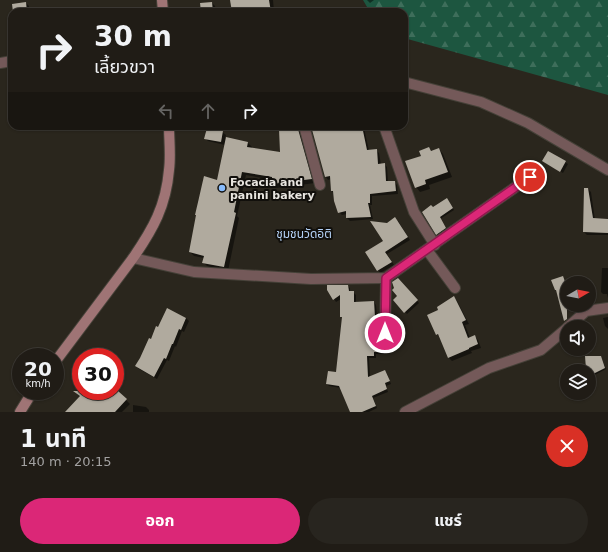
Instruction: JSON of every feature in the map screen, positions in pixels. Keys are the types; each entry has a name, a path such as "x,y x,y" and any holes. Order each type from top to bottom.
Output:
{"main road":[{"path":"64,350 133,258 159,215 166,193 170,169 169,130"},
{"path":"20,412 27,400"}],"street":[{"path":"408,83 481,102 528,123 608,170"},
{"path":"305,130 320,185"},
{"path":"385,130 414,212 431,247 455,288"},
{"path":"133,258 194,272 311,279 386,278 530,177"},
{"path":"385,333 386,278"},
{"path":"575,320 586,311 608,308"},
{"path":"405,412 489,368 541,350 560,333"}],"green space":[{"path":"363,0 608,0 608,95 408,39 408,8 368,8"}],"building":[{"path":"230,0 269,0 270,8 231,8"},
{"path":"26,2 27,8 12,8 12,4"},
{"path":"212,2 213,8 201,8 200,3"},
{"path":"206,130 223,131 221,142 204,139"},
{"path":"279,130 298,130 312,179 272,184 272,177 242,172 234,212 236,213 224,267 202,263 204,256 189,252 195,215 204,176 217,180 226,137 248,142 247,147 280,152"},
{"path":"312,130 363,130 367,150 377,149 378,164 385,163 386,181 395,181 396,191 370,194 370,203 368,203 371,217 346,218 346,211 338,213 334,201 333,191 331,191 330,176 325,177"},
{"path":"429,147 431,151 439,148 448,172 425,180 426,184 415,188 405,161 421,156 419,151"},
{"path":"548,151 566,161 560,172 542,161"},
{"path":"584,188 588,188 593,218 608,219 608,233 583,232"},
{"path":"447,198 453,208 440,217 446,228 436,235 422,212 431,205 433,207"},
{"path":"395,217 408,237 385,252 392,262 377,271 365,252 383,241 370,221 387,223"},
{"path":"560,277 560,306 556,290 551,280"},
{"path":"398,278 418,300 404,313 393,300 397,296 392,290 394,288 392,282"},
{"path":"327,285 348,285 349,291 354,291 354,302 374,301 375,317 379,313 378,336 384,339 384,352 374,352 374,356 367,356 368,377 385,370 390,381 385,383 387,389 372,396 376,406 362,412 350,412 339,386 326,384 328,371 336,372 342,317 340,317 340,295 333,300 327,290"},
{"path":"454,296 466,320 462,322 468,338 475,335 478,344 448,358 438,334 436,335 427,315 438,310 437,307"},
{"path":"167,308 186,318 181,330 179,329 166,359 164,358 154,377 135,366 149,338 151,339 156,326 158,327"},
{"path":"562,312 567,312 567,319 564,320"},
{"path":"585,356 601,356 605,368 596,372 596,364 586,364"},
{"path":"124,396 127,399 115,412 65,412 76,400 124,400"}],"place":[{"name":"Focacia and panini bakery","path":"222,188"}],"district":[{"name":"ชุมชนวัดอิติ","path":"304,234"}],"route":[{"path":"385,333 386,278 530,177"}]}
